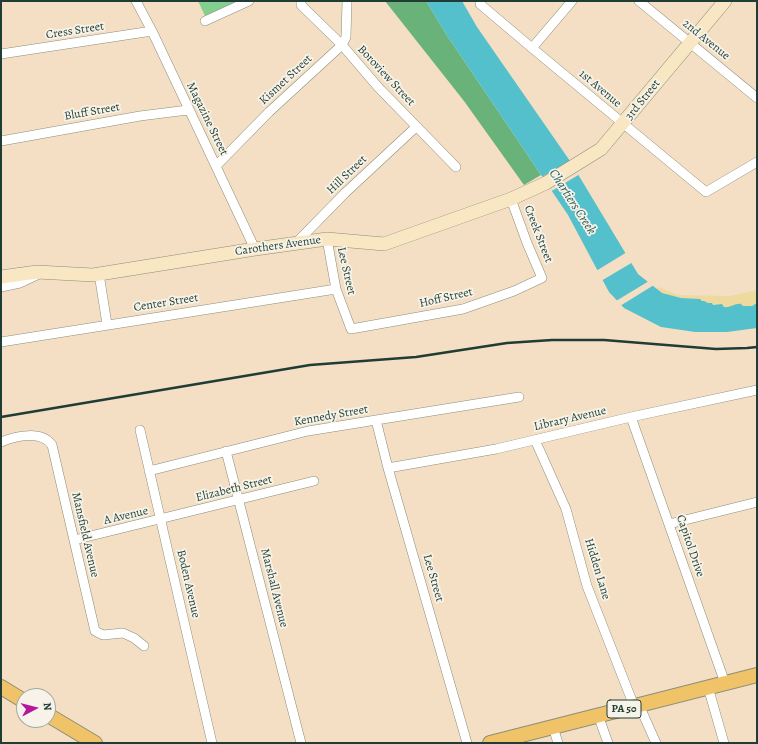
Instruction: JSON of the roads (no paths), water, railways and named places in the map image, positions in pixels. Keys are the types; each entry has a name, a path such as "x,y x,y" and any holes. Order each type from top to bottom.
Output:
{"main road":[{"name":"PA 50","path":"490,743 757,675"},
{"path":"1,687 16,696"},
{"path":"56,720 95,743"}],"street":[{"name":"Magazine Street","path":"136,1 152,31 255,249"},
{"path":"205,21 249,1"},
{"name":"Boroview Street","path":"301,1 301,4 342,45 378,87 456,167"},
{"path":"342,45 346,37 347,1"},
{"path":"532,48 572,1"},
{"name":"2nd Avenue","path":"639,1 757,98"},
{"name":"3rd Street","path":"546,183 601,150 725,1"},
{"name":"1st Avenue","path":"480,4 706,192 757,162"},
{"name":"Cress Street","path":"1,54 152,31"},
{"name":"Kismet Street","path":"216,166 268,112 342,45"},
{"name":"Bluff Street","path":"1,141 140,116 188,110"},
{"name":"Hill Street","path":"296,243 345,193 416,127"},
{"name":"Carothers Avenue","path":"1,277 44,273 93,275 255,249 327,240 384,244 511,199 532,191 546,183"},
{"name":"Creek Street","path":"511,199 542,278"},
{"name":"Lee Street","path":"327,240 336,290 351,329"},
{"path":"1,287 20,283 44,273"},
{"path":"99,274 106,324"},
{"name":"Hoff Street","path":"351,329 463,309 514,291 542,278"},
{"name":"Center Street","path":"1,342 106,324 336,290"},
{"name":"Library Avenue","path":"388,468 496,449 631,417 757,390"},
{"name":"Kennedy Street","path":"149,471 308,431 519,396"},
{"name":"Capitol Drive","path":"631,417 725,683"},
{"name":"Lee Street","path":"376,420 388,468 467,743"},
{"name":"Boden Avenue","path":"140,430 212,743"},
{"name":"Mansfield Avenue","path":"1,442 22,436 38,437 48,440 52,445 95,630 103,635 123,633 134,638 144,646"},
{"name":"Hidden Lane","path":"535,440 566,509 590,592 637,706 656,743"},
{"name":"Marshall Avenue","path":"226,451 301,743"},
{"name":"Elizabeth Street","path":"160,520 314,481"},
{"path":"669,524 757,502"},
{"name":"A Avenue","path":"74,540 160,520"},
{"path":"708,687 724,743"},
{"path":"598,715 608,743"},
{"path":"553,727 558,743"}],"water":[{"name":"Chartiers Creek","path":"426,1 462,1 477,27 570,161 638,274 662,293 681,298 700,299 708,303 712,303 713,305 722,304 724,307 739,304 743,306 752,306 757,303 757,328 727,332 695,332 661,327 624,308 609,292 568,215 446,34"}],"railway":[{"path":"1,417 310,365 416,357 507,343 552,340 604,340 716,349 757,347"}]}
